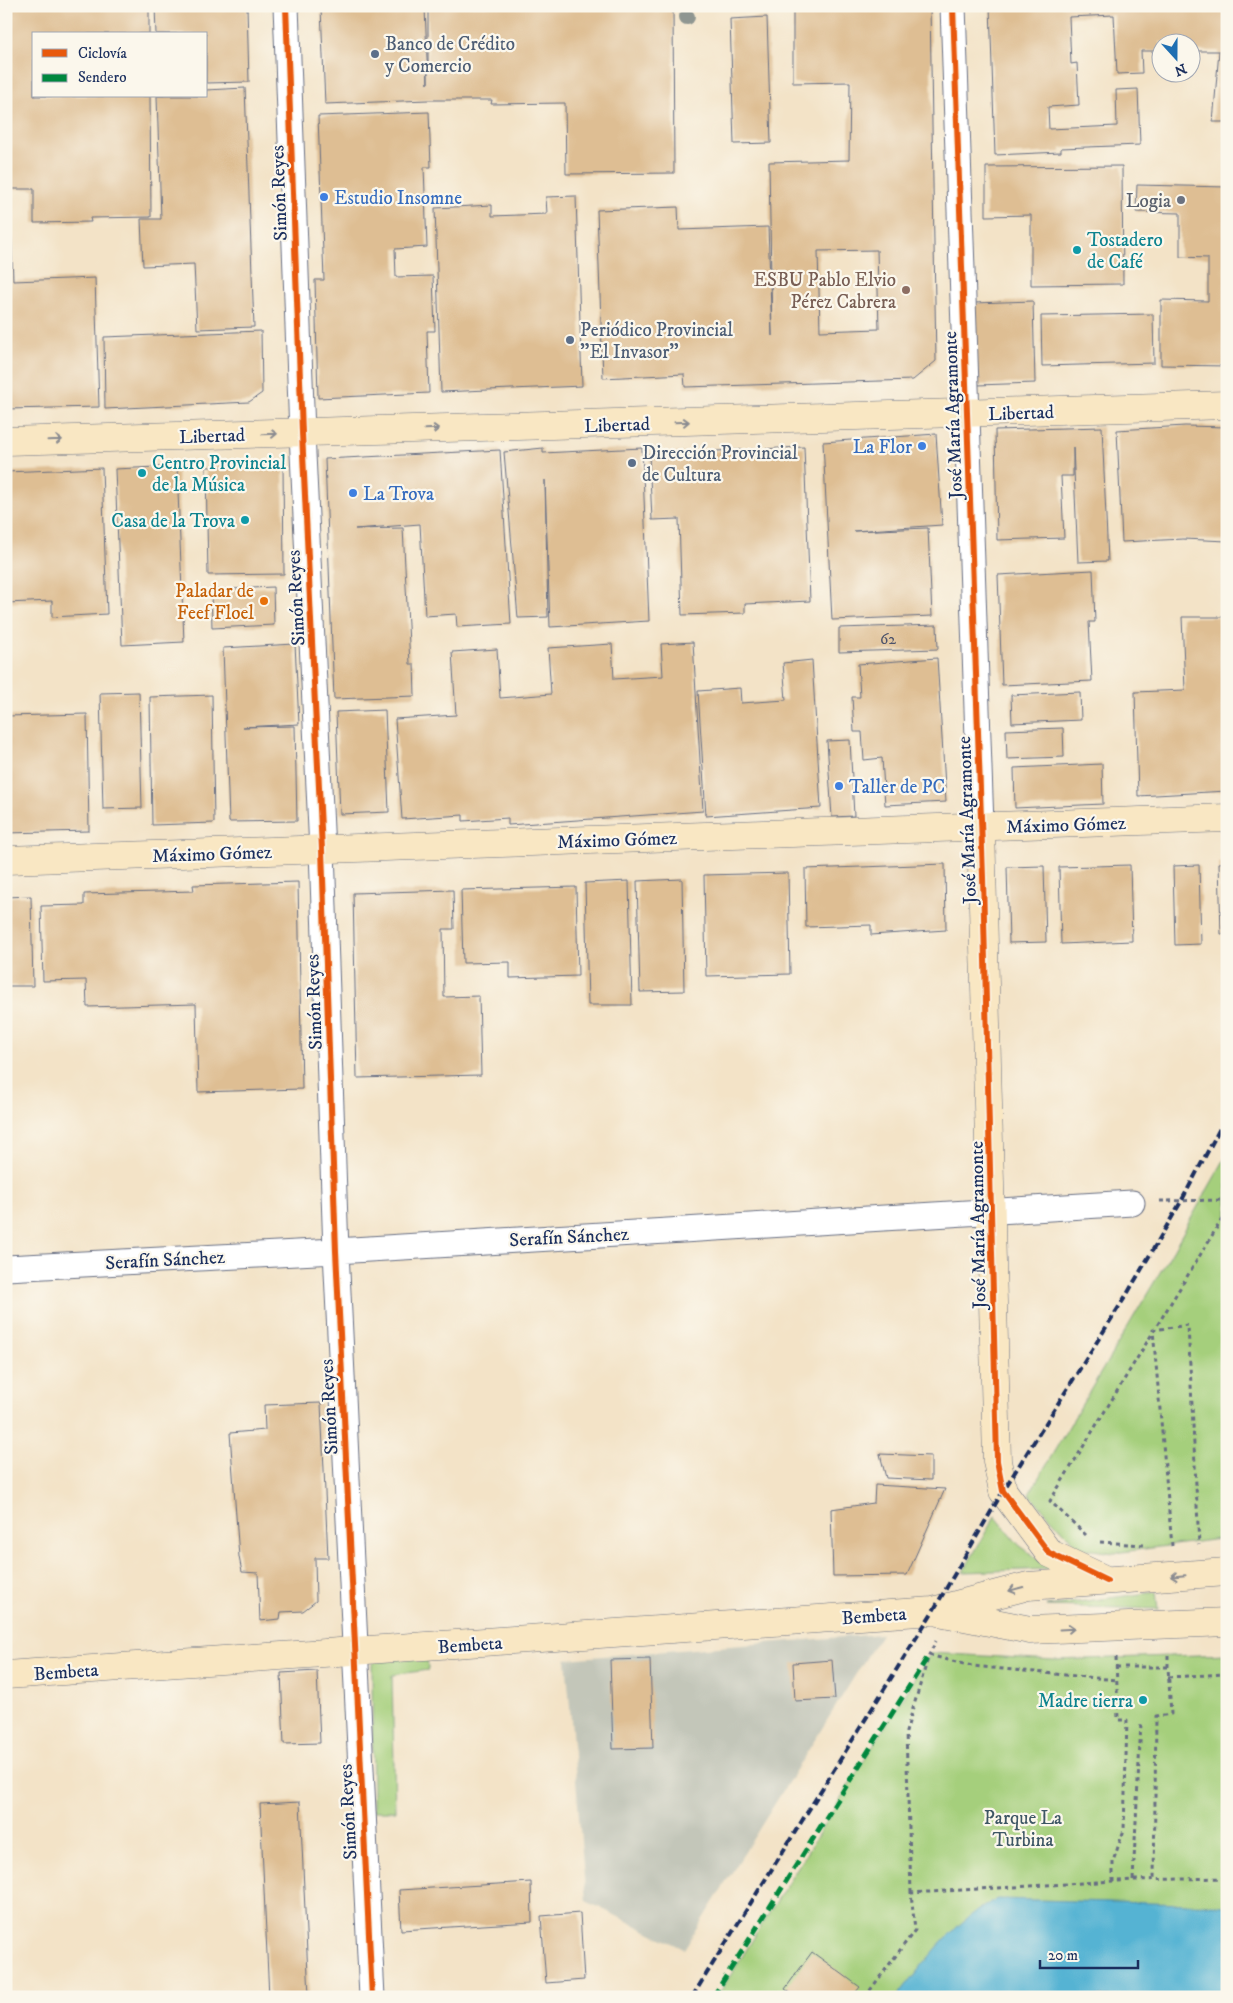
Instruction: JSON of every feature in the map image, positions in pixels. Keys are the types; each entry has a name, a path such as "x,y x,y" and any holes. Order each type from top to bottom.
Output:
{"street":[{"name":"Simón Reyes","path":"286,6 302,433 322,850 336,1250 372,1997"},
{"name":"José María Agramonte","path":"953,6 981,826 997,1461 1003,1491 1049,1553 1107,1581"},
{"name":"Libertad","path":"6,441 1227,406"},
{"name":"Máximo Gómez","path":"6,860 1227,818"},
{"name":"Serafín Sánchez","path":"6,1268 1132,1203"},
{"path":"942,1612 1028,1586 1227,1572"},
{"path":"942,1612 1030,1630 1227,1622"},
{"name":"Bembeta","path":"6,1675 942,1612"}],"path":[{"path":"1132,1203 1227,1200"},
{"path":"1146,1545 1092,1541 1050,1501 1227,1211"},
{"path":"1154,1330 1188,1325 1200,1574"},
{"path":"1154,1330 1172,1547"},
{"path":"1190,1546 1199,1544"},
{"path":"1163,1547 1181,1546"},
{"path":"865,1997 915,1930 911,1893 906,1732 942,1612"},
{"path":"929,1655 972,1666 1117,1680"},
{"path":"1113,1882 1113,1861 1124,1830 1127,1720 1118,1720 1116,1667 1168,1667 1171,1714 1156,1716 1154,1880"},
{"path":"1168,1677 1227,1674"},
{"path":"1132,1880 1141,1723"},
{"path":"911,1893 1132,1880 1227,1878"}],"shaded area":[{"path":"881,1634 684,1949 586,1901 566,1659"}],"green space":[{"path":"1227,1155 1227,1538 1114,1553 1079,1548 1029,1494"},
{"path":"995,1516 1019,1545 1052,1569 963,1572"},
{"path":"1156,1592 1158,1609 1047,1606"},
{"path":"427,1653 428,1670 392,1675 395,1811 373,1811 372,1664 379,1657"},
{"name":"Parque La Turbina","path":"931,1653 1055,1660 1227,1654 1227,1997 717,1997"}],"water":[{"path":"998,1899 1227,1905 1227,1997 897,1997 930,1956 956,1929 983,1907"}],"building":[{"path":"6,6 149,6 149,32 32,32 32,98 150,98 151,217 90,218 91,222 34,223 34,189 6,189"},
{"path":"155,6 247,6 249,82 208,83 208,32 156,32"},
{"path":"340,6 425,7 428,84 428,6 673,6 674,173 566,174 565,103 491,104 492,100 428,100 325,104 321,8"},
{"path":"793,6 930,6 936,361 913,380 685,387 684,374 603,378 597,210 678,207 679,230 768,227 772,336 769,162 849,160 850,82 793,83","holes":["877,250 879,329 820,331 818,251"]},
{"path":"990,6 1227,6 1227,122 1213,122 1219,51 1200,51 1200,32 1150,32 1150,51 1141,51 1142,73 1117,74 1114,15 1069,17 1071,64 1077,63 1079,105 1048,107 1049,129 1117,126 1116,90 1138,89 1140,145 1061,148 1061,152 995,155"},
{"path":"767,17 771,143 734,144 730,19"},
{"path":"245,88 254,327 197,329 194,264 143,266 141,219 161,219 157,98 208,98 208,90"},
{"path":"429,112 431,167 424,167 427,247 395,249 396,277 433,276 435,331 427,331 429,393 318,398 315,280 324,280 318,116"},
{"path":"1122,166 1123,284 1031,285 1031,215 986,216 986,167"},
{"path":"1137,185 1227,187 1227,366 1161,365 1161,300 1208,301 1208,258 1180,257 1180,213 1136,212"},
{"path":"576,196 582,386 441,392 435,208 492,205 492,216 547,214 546,197"},
{"path":"6,220 11,220 13,281 95,278 99,407 6,409"},
{"path":"1033,301 1035,383 977,385 974,303"},
{"path":"1153,314 1154,363 1042,366 1041,316"},
{"path":"261,331 262,393 249,402 105,409 104,337"},
{"path":"1185,426 1227,427 1227,541 1183,539 1122,542 1117,430"},
{"path":"1102,427 1108,561 1078,562 1073,447 1073,476 1061,476 1064,538 997,540 995,430"},
{"path":"936,434 942,525 854,531 928,528 932,616 832,620 823,442"},
{"path":"804,447 810,601 745,604 745,613 682,615 679,519 652,520 649,454"},
{"path":"543,448 543,453 642,448 649,621 550,627 545,480 548,617 518,618 504,452"},
{"path":"500,450 511,624 457,627 456,614 425,616 420,524 355,529 403,528 410,664 414,664 415,696 334,699 325,459"},
{"name":"Casa de la Trova","path":"283,465 284,574 208,575 206,467"},
{"path":"177,466 184,642 122,645 115,469"},
{"path":"102,468 107,614 52,617 52,601 6,603 6,472"},
{"path":"1093,570 1095,622 1089,622 1092,681 1002,685 998,575"},
{"path":"273,587 274,625 212,628 211,590"},
{"path":"1182,617 1227,617 1227,791 1138,796 1135,692 1185,690"},
{"path":"937,625 938,649 839,652 839,628"},
{"path":"693,642 703,811 508,825 508,818 463,821 463,815 402,819 395,719 456,715 452,652 497,649 500,698 551,694 548,648 612,644 614,679 663,676 661,644"},
{"path":"295,644 299,724 243,727 295,726 297,821 229,822 223,648"},
{"path":"937,658 946,802 885,805 882,758 864,760 862,732 854,732 852,697 860,697 858,664"},
{"path":"812,660 821,808 706,816 698,691 740,688 741,703 786,700 783,663"},
{"path":"139,692 142,808 103,809 100,693"},
{"path":"1080,692 1081,720 1012,723 1011,695"},
{"path":"212,695 214,823 152,825 150,697"},
{"path":"385,710 389,812 340,814 336,712"},
{"path":"87,714 89,831 6,833 6,716"},
{"path":"1063,728 1064,757 1007,759 1006,730"},
{"path":"850,740 854,816 832,817 827,741"},
{"path":"1102,764 1103,804 1015,808 1014,768"},
{"path":"1227,862 1227,934 1221,934 1219,863"},
{"path":"945,864 946,930 871,935 871,925 806,927 805,869"},
{"path":"1130,865 1132,941 1061,944 1059,867"},
{"path":"1199,865 1201,944 1175,945 1173,866"},
{"path":"1044,866 1046,942 1009,943 1007,867"},
{"path":"788,873 790,974 706,976 704,875"},
{"path":"682,879 684,991 640,992 637,881"},
{"path":"629,881 632,1005 588,1005 585,883"},
{"path":"298,882 302,1089 198,1092 196,1004 87,1007 86,980 43,981 41,906 84,905 84,894 194,891 193,885"},
{"path":"576,887 578,976 510,978 510,962 463,963 461,890"},
{"path":"453,890 454,929 443,929 444,997 479,996 481,1075 357,1078 353,893"},
{"path":"31,896 33,986 6,986 6,897"},
{"path":"321,1403 328,1558 315,1558 316,1601 303,1611 281,1612 280,1619 260,1621 258,1573 242,1572 239,1557 230,1433 265,1430 264,1405"},
{"path":"880,1454 931,1456 931,1480 886,1478"},
{"path":"875,1485 945,1489 907,1575 833,1576 831,1509 874,1503"},
{"path":"650,1659 653,1748 613,1749 610,1660"},
{"path":"832,1660 835,1699 795,1701 793,1663"},
{"path":"317,1671 320,1743 284,1744 281,1673"},
{"path":"300,1802 309,1997 269,1997 260,1804"},
{"path":"531,1882 532,1922 401,1930 399,1890"},
{"path":"580,1913 584,1980 546,1983 541,1916"},
{"path":"812,1952 860,1987 852,1997 796,1997 785,1989"}],"railway":[{"path":"692,1997 933,1611 1003,1491 1127,1294 1182,1200 1227,1115"}],"marked path":[{"path":"713,1997 929,1655"}],"cycle path":[{"path":"286,6 302,433 322,850 336,1251 372,1997"},
{"path":"953,6 983,877 997,1461 1003,1491 1049,1553 1107,1581"}],"place":[{"name":"Banco de Crédito y Comercio","path":"375,54"},
{"name":"Estudio Insomne","path":"324,197"},
{"name":"Logia","path":"1181,200"},
{"name":"Tostadero de Café","path":"1077,250"},
{"name":"ESBU Pablo Elvio Pérez Cabrera","path":"906,290"},
{"name":"Periódico Provincial \"El Invasor\"","path":"570,340"},
{"name":"La Flor","path":"922,446"},
{"name":"Dirección Provincial de Cultura","path":"632,463"},
{"name":"Centro Provincial de la Música","path":"142,473"},
{"name":"La Trova","path":"353,493"},
{"name":"Casa de la Trova","path":"245,520"},
{"name":"Paladar de Feef Floel","path":"264,601"},
{"name":"Taller de PC","path":"839,786"},
{"name":"Madre tierra","path":"1143,1700"}]}
